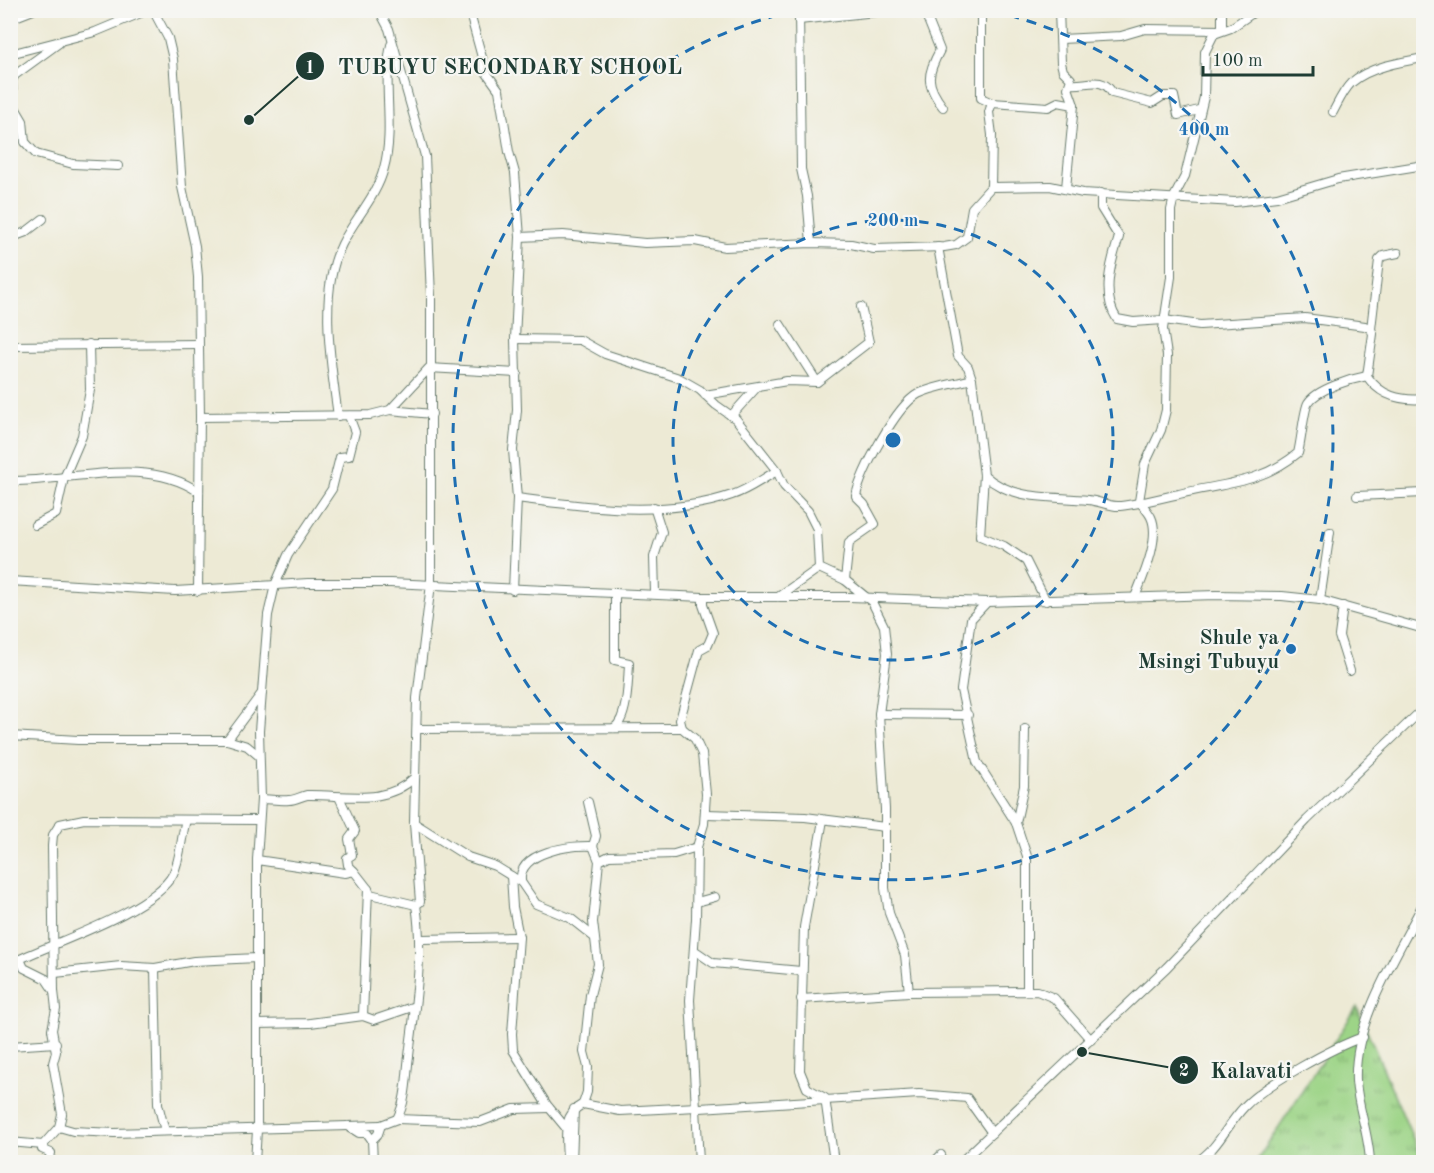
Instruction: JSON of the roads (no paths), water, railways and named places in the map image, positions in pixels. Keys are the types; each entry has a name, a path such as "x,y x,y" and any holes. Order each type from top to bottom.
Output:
{"street":[{"path":"10,19 33,10"},
{"path":"10,54 94,32 148,10"},
{"path":"153,10 168,38 173,59 182,186 197,264 201,417 198,591"},
{"path":"379,10 389,29 391,44 425,156 431,297 429,368 432,414 431,584 419,677 414,823 420,902 416,905"},
{"path":"469,10 486,72 499,90 508,152 515,173 520,237 515,339 516,441 513,450 517,498 513,591"},
{"path":"799,10 801,169 807,196 811,243"},
{"path":"799,20 895,10"},
{"path":"918,10 926,15 940,50 929,70 932,92 943,107"},
{"path":"981,10 981,98 992,103 1048,107 1058,102 1074,105"},
{"path":"1059,10 1062,67 1071,79 1068,88 1074,105 1066,188"},
{"path":"1222,10 1222,30"},
{"path":"1061,39 1121,36 1145,29 1222,30 1231,28 1257,10"},
{"path":"1135,597 1148,565 1153,530 1151,518 1139,501 1145,464 1161,429 1166,410 1167,355 1164,320 1171,277 1171,210 1174,197 1185,176 1205,90 1206,51 1211,37 1222,30"},
{"path":"62,41 15,75 12,80 12,102 23,121 25,142 36,154 48,159 85,165 118,166"},
{"path":"338,416 328,320 333,275 342,244 371,196 384,168 389,142 391,44"},
{"path":"1333,112 1348,87 1356,80 1382,68 1424,58"},
{"path":"1071,84 1101,83 1112,93 1152,103 1163,96 1174,96 1180,115 1199,110"},
{"path":"520,237 549,234 645,243 695,241 724,247 811,243 851,244 874,249 938,248 956,245 967,237 972,208 991,187 992,135 989,112 992,103"},
{"path":"991,187 1050,186 1083,193 1174,197 1215,203 1260,200 1298,192 1338,179 1424,165"},
{"path":"1101,193 1101,208 1119,237 1108,284 1114,316 1120,321 1164,320 1200,325 1305,318 1347,322 1371,329"},
{"path":"10,237 26,232 44,219"},
{"path":"938,248 958,356 968,367 972,380 984,475 980,537 1004,546 1026,561 1046,601"},
{"path":"1367,376 1373,341 1371,329 1379,260 1383,256 1398,253"},
{"path":"705,395 792,381 817,382 869,342 861,307"},
{"path":"780,324 817,382"},
{"path":"515,339 580,340 616,359 689,383 705,395 731,416 777,471 784,486 802,504 813,522 819,539 819,568"},
{"path":"36,525 56,514 64,478 79,447 89,399 89,344"},
{"path":"10,346 198,344"},
{"path":"429,368 517,374"},
{"path":"390,410 429,368"},
{"path":"984,475 996,487 1007,491 1066,500 1088,500 1117,506 1223,487 1278,468 1299,451 1308,403 1336,385 1367,376"},
{"path":"1367,376 1383,393 1399,398 1424,399"},
{"path":"845,580 849,542 875,524 868,510 856,496 864,470 881,442 903,408 916,396 972,380"},
{"path":"731,416 757,387"},
{"path":"201,417 349,416 379,414 390,410 432,414"},
{"path":"255,1162 258,1130 257,860 261,799 259,756 268,615 275,585 292,549 325,503 334,484 340,457 349,456 355,432 349,416"},
{"path":"517,498 558,504 654,507 704,502 733,495 777,471"},
{"path":"10,481 100,474 170,477 199,492"},
{"path":"1357,496 1424,494"},
{"path":"654,507 662,532 654,557 655,593"},
{"path":"1320,600 1330,532"},
{"path":"819,568 845,580 867,598 882,618 887,645 879,714 885,827 885,896 905,955 909,992"},
{"path":"778,597 819,568"},
{"path":"10,581 198,591 308,583 431,584 513,591 987,602 1264,595 1320,600 1424,629"},
{"path":"614,728 621,721 628,688 629,663 615,660 615,593"},
{"path":"682,728 680,716 694,664 699,650 708,645 713,633 703,605 703,597"},
{"path":"987,602 970,622 961,684 974,749 981,770 1016,823 1025,846 1028,863 1026,991"},
{"path":"1343,606 1339,636 1350,671"},
{"path":"227,740 262,692"},
{"path":"961,1162 1218,916 1307,820 1424,708"},
{"path":"879,714 968,715"},
{"path":"417,729 682,728 695,739 702,754 706,814 697,847 697,902 690,1019 698,1108 699,1162"},
{"path":"1016,823 1024,786 1025,729"},
{"path":"10,736 78,740 227,740 247,746 259,756"},
{"path":"261,799 292,800 305,795 340,799 393,792 415,777"},
{"path":"340,799 355,831 350,839 352,855 347,858 348,865 370,894 416,905"},
{"path":"583,1104 587,1092 588,1067 584,1052 590,995 598,964 594,937 599,861 593,846 596,836 588,802"},
{"path":"706,814 823,820 885,827"},
{"path":"49,1162 51,1153 42,1149 43,1145 59,1126 62,1114 53,1063 56,1043 52,1030 56,1009 52,846 58,826 77,819 259,820"},
{"path":"10,961 96,928 160,889 174,869 186,820"},
{"path":"823,820 804,927 801,971 801,1076 807,1089 824,1096 826,1101 834,1162"},
{"path":"414,823 468,857 495,866 512,876 521,882 536,904 570,918 594,937"},
{"path":"521,882 523,871 534,858 569,847 593,846"},
{"path":"599,861 609,856 681,853 697,847"},
{"path":"257,860 345,873 354,872"},
{"path":"512,876 513,907 519,937 512,1034 513,1050 549,1108 566,1128"},
{"path":"363,1016 368,889"},
{"path":"697,902 715,897"},
{"path":"1370,1162 1366,1125 1356,1081 1363,1037 1391,963 1424,902"},
{"path":"397,1119 404,1100 415,1006 420,985 422,939 416,905"},
{"path":"1404,941 1424,918"},
{"path":"422,939 519,937"},
{"path":"697,952 713,963 801,971"},
{"path":"55,973 121,966 155,968 194,961 257,958"},
{"path":"20,959 24,968 46,979 54,991"},
{"path":"155,968 158,1104 165,1131"},
{"path":"801,999 909,992 1043,992 1054,998 1091,1040"},
{"path":"257,1024 310,1023 363,1016 374,1020 415,1006"},
{"path":"1196,1162 1212,1151 1231,1123 1257,1095 1342,1044 1363,1037"},
{"path":"10,1046 56,1043"},
{"path":"567,1162 566,1128 569,1116 574,1109 583,1104 620,1111 919,1094 956,1096 967,1098 992,1133"},
{"path":"59,1126 73,1131 165,1131 381,1125 397,1119 480,1122 514,1109 549,1108"},
{"path":"572,1162 574,1109"},
{"path":"347,1125 359,1133 367,1133 372,1140 373,1162"},
{"path":"372,1140 378,1134 381,1125"},
{"path":"10,1142 43,1145"},
{"path":"934,1162 942,1155"},
{"path":"872,1161 881,1162"}],"place":[{"name":"TUBUYU SECONDARY SCHOOL","path":"249,120"},
{"name":"Shule ya Msingi Tubuyu","path":"1291,649"},
{"name":"Kalavati","path":"1082,1052"}]}
